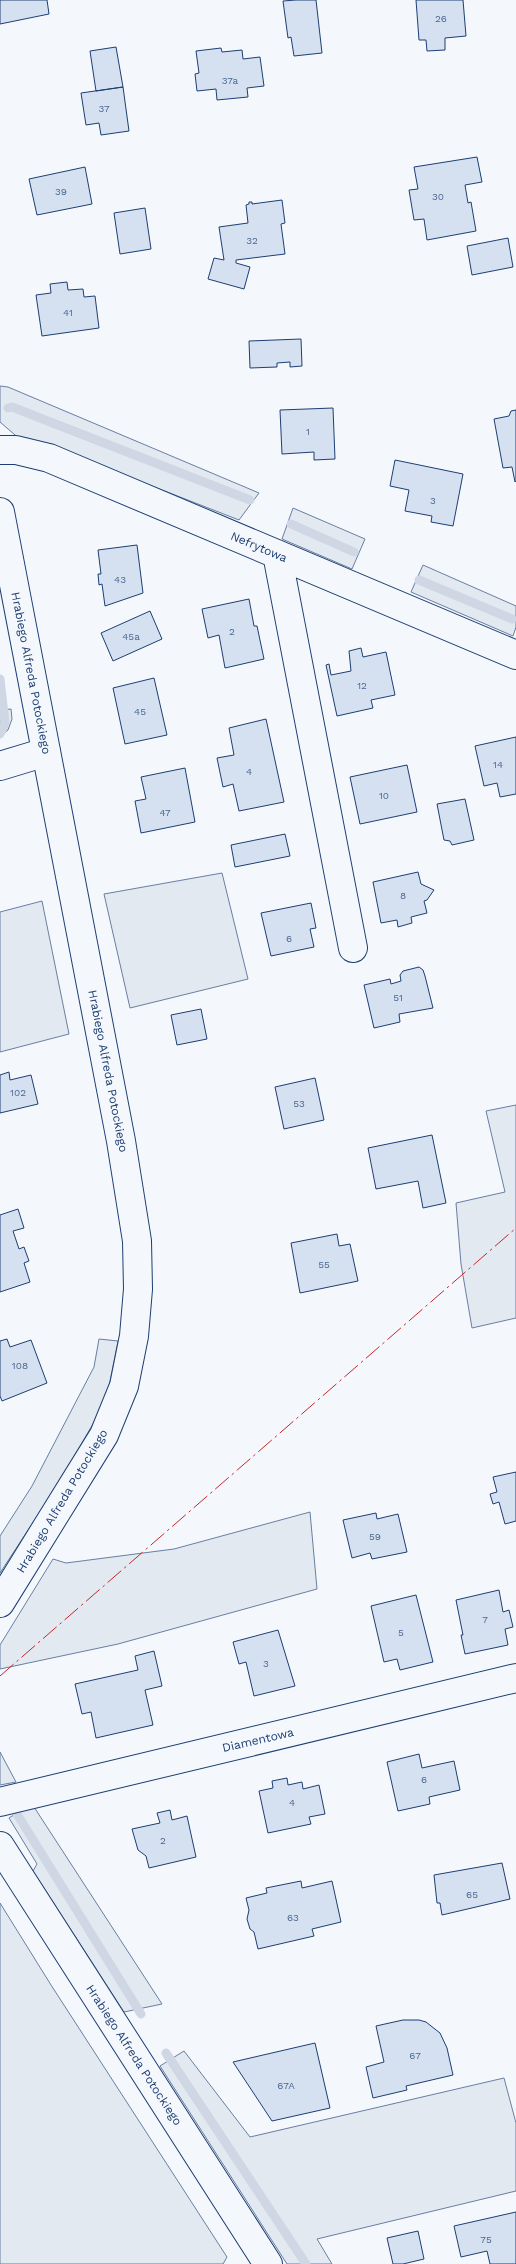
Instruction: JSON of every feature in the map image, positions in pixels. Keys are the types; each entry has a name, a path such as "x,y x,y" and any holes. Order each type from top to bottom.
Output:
{"street":[{"name":"Nefrytowa","path":"0,450 16,450 49,458 516,655"},
{"name":"Hrabiego Alfreda Potockiego","path":"0,512 123,1149 137,1241 138,1289 134,1336 124,1386 104,1435 0,1603"},
{"path":"277,554 353,948"},
{"path":"0,766 46,752"},
{"name":"Diamentowa","path":"0,1802 516,1678"},
{"name":"Hrabiego Alfreda Potockiego","path":"0,1846 268,2264"}],"shaded area":[{"path":"0,386 8,387 259,493 239,520 52,447 22,441 0,422"},
{"path":"293,508 365,539 352,569 282,539"},
{"path":"423,565 516,606 516,627 513,636 411,592"},
{"path":"11,709 12,719 8,730 0,736 0,710"},
{"path":"222,873 248,979 130,1008 104,894"},
{"path":"42,901 69,1034 0,1052 0,912"},
{"path":"516,1105 516,1318 472,1328 461,1264 456,1203 505,1192 486,1111"},
{"path":"99,1339 118,1341 106,1401 62,1478 0,1573 0,1536 32,1486 94,1367"},
{"path":"310,1512 317,1589 118,1644 0,1669 0,1645 53,1559 66,1563 174,1549"},
{"path":"0,1752 16,1782 0,1785"},
{"path":"29,1805 34,1807 162,2004 124,2012 33,1871 37,1864 9,1818"},
{"path":"0,1903 227,2257 223,2264 0,2264"},
{"path":"184,2051 250,2137 504,2078 516,2123 516,2191 317,2239 332,2264 287,2264 160,2066"}],"building":[{"path":"0,0 47,0 49,14 0,24"},
{"path":"316,0 322,53 294,56 291,37 288,38 283,1"},
{"path":"416,0 463,0 466,36 445,38 445,50 427,51 426,40 419,40"},
{"path":"116,47 123,87 96,91 90,51"},
{"path":"221,48 222,52 242,50 243,59 260,57 264,86 247,88 248,97 217,100 216,89 197,91 195,74 199,73 196,51"},
{"path":"123,87 129,131 101,135 99,123 86,125 81,93"},
{"path":"477,157 482,182 465,185 468,203 471,202 476,231 427,240 424,219 414,220 409,190 418,189 414,167"},
{"path":"85,167 92,204 37,215 29,179"},
{"path":"282,200 285,223 281,224 285,254 236,260 236,263 250,267 244,289 208,279 214,258 224,260 219,227 248,223 246,205 249,202 252,202 252,204"},
{"path":"145,208 151,249 120,254 114,213"},
{"path":"508,238 513,267 472,275 467,246"},
{"path":"67,282 68,290 83,289 84,297 95,296 99,328 42,336 36,295 51,293 50,284"},
{"path":"301,339 302,366 290,367 290,362 277,363 277,367 250,368 249,341"},
{"path":"333,408 335,459 314,460 314,452 282,454 280,410"},
{"path":"516,410 515,482 512,467 503,468 494,419 509,416 511,411"},
{"path":"395,460 463,474 453,526 431,522 432,516 405,511 409,490 390,486"},
{"path":"137,545 143,593 105,606 102,584 99,585 98,574 101,574 98,550"},
{"path":"249,599 254,626 257,626 264,659 225,668 219,635 208,638 202,609"},
{"path":"150,611 162,639 113,661 101,633"},
{"path":"361,648 363,657 386,652 395,695 371,700 373,708 337,716 326,665 329,664 331,675 351,671 349,651"},
{"path":"154,678 167,735 125,744 113,688"},
{"path":"266,719 284,802 239,811 233,784 223,787 217,758 234,755 229,728"},
{"path":"516,737 516,794 500,797 497,783 484,786 475,746"},
{"path":"407,765 417,812 360,824 350,777"},
{"path":"185,768 195,822 141,833 135,801 146,799 141,777"},
{"path":"465,799 474,840 452,845 450,841 444,840 437,804"},
{"path":"285,834 290,856 235,867 231,845"},
{"path":"418,872 421,884 434,890 427,900 424,901 427,913 411,917 412,923 398,927 397,920 381,923 373,882"},
{"path":"311,903 316,928 310,929 314,947 271,956 261,913"},
{"path":"419,967 423,970 433,1008 399,1014 400,1022 374,1028 364,985 390,979 391,984 401,981 400,975 403,971"},
{"path":"201,1009 207,1039 177,1045 171,1015"},
{"path":"9,1072 10,1080 31,1075 38,1104 0,1113 0,1075"},
{"path":"315,1078 324,1120 284,1129 275,1087"},
{"path":"432,1135 446,1203 423,1208 418,1181 376,1189 368,1148"},
{"path":"18,1209 24,1228 13,1231 19,1249 24,1247 29,1261 24,1263 30,1282 0,1292 0,1215"},
{"path":"337,1234 339,1246 350,1244 358,1281 300,1293 291,1243"},
{"path":"7,1339 10,1347 31,1340 47,1383 2,1401 0,1396 0,1341"},
{"path":"516,1472 516,1521 505,1524 499,1502 493,1504 490,1494 497,1492 493,1477"},
{"path":"376,1513 377,1519 398,1514 407,1552 372,1559 370,1553 352,1558 343,1520"},
{"path":"499,1590 503,1612 509,1610 513,1627 505,1629 508,1645 465,1654 456,1600"},
{"path":"416,1595 433,1662 400,1670 397,1659 384,1662 371,1606"},
{"path":"278,1630 295,1686 254,1696 246,1662 239,1664 233,1642"},
{"path":"154,1651 162,1686 145,1690 153,1725 96,1738 91,1712 82,1714 75,1684 138,1670 135,1656"},
{"path":"419,1754 422,1768 454,1761 460,1790 429,1797 430,1804 398,1811 387,1762"},
{"path":"287,1778 288,1785 302,1782 303,1789 319,1785 325,1814 309,1817 311,1824 268,1833 259,1791 273,1788 272,1781"},
{"path":"170,1810 172,1820 187,1816 196,1857 149,1868 146,1856 138,1850 132,1829 160,1823 157,1813"},
{"path":"502,1863 510,1899 442,1915 440,1903 437,1903 434,1875"},
{"path":"301,1881 302,1888 332,1881 341,1922 312,1929 314,1936 258,1949 254,1932 250,1929 247,1919 249,1910 246,1898 267,1893 266,1888"},
{"path":"403,2020 426,2022 440,2033 447,2048 453,2075 406,2086 407,2090 373,2098 366,2067 384,2062 376,2026"},
{"path":"315,2043 330,2108 272,2121 233,2062"},
{"path":"516,2212 516,2264 490,2264 487,2251 461,2257 454,2226"},
{"path":"418,2231 424,2259 403,2264 393,2264 387,2238"}],"waterway":[{"path":"8,408 12,407 250,500"},
{"path":"291,524 354,552"},
{"path":"419,580 512,619"},
{"path":"0,679 5,723 0,734"},
{"path":"17,1814 141,2014"},
{"path":"166,2053 306,2264"}],"power":[{"path":"0,1676 516,1228"}]}
